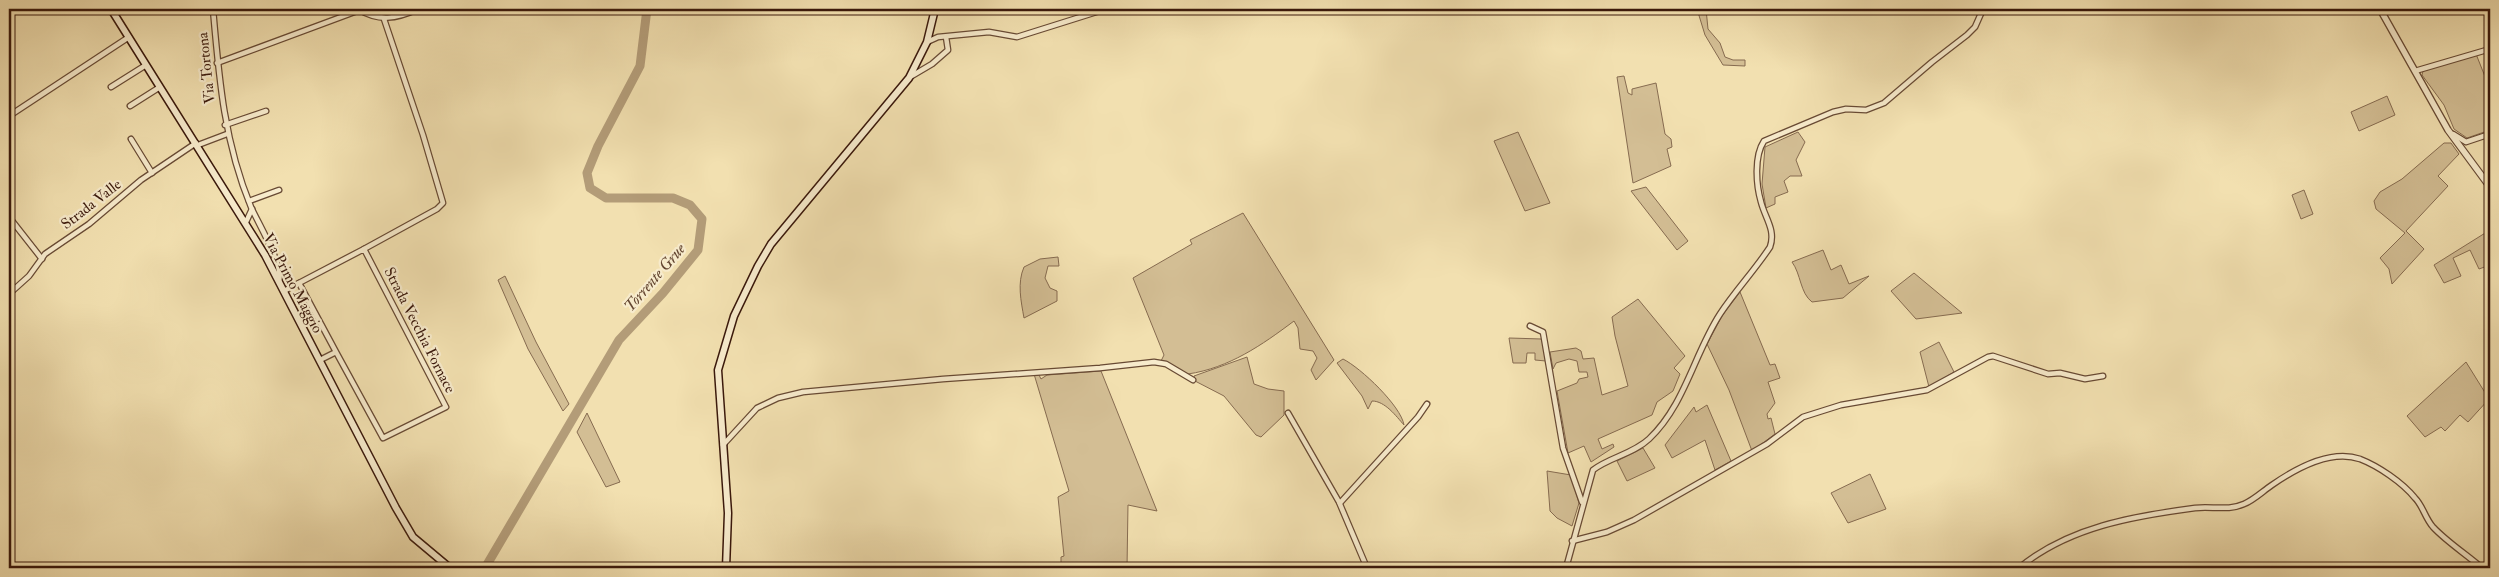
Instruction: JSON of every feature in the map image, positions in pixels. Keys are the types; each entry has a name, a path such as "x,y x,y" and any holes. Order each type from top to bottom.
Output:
{"main road":[{"name":"Via Primo Maggio","path":"111,9 246,222 279,281 396,508 413,537 450,568"},
{"path":"726,568 728,513 718,370 734,316 758,266 782,230 909,78 926,42 935,9"}],"street":[{"name":"Via Tortona","path":"213,9 227,134 252,209 281,276 279,281"},
{"path":"218,63 359,9 370,16 384,19 418,9"},
{"path":"926,42 946,37 989,32 1017,37 1106,9"},
{"path":"1566,568 1582,503 1593,470 1602,463 1642,446 1662,424 1675,404 1720,315 1770,247 1773,234 1761,203 1758,188 1758,153 1764,140 1833,112 1846,109 1866,110 1884,104 1932,62 1968,35 1975,27 1983,9"},
{"path":"2380,9 2448,130 2490,187"},
{"path":"284,291 437,209 443,203 423,134 384,19"},
{"path":"9,116 129,37"},
{"path":"909,78 932,64 948,50 946,37"},
{"path":"2414,70 2490,49"},
{"path":"111,87 146,65"},
{"path":"130,106 160,88"},
{"path":"225,125 266,111"},
{"path":"2448,130 2466,142 2490,134"},
{"name":"Strada Valle","path":"9,294 29,276 45,254 89,224 152,173 197,144 227,134"},
{"path":"131,139 152,173"},
{"path":"249,200 279,190"},
{"path":"246,222 252,209"},
{"path":"9,217 42,259"},
{"name":"Strada Vecchia Fornace","path":"299,282 383,438 446,407 364,249"},
{"path":"1530,326 1542,332 1563,448 1582,503"},
{"path":"320,360 336,352"},
{"path":"1572,542 1607,532 1634,520 1739,461 1812,413 1862,401 1916,394 1988,357 1993,356 2048,374 2060,372 2085,379 2103,376"},
{"path":"722,446 757,408 778,398 803,392 1154,362 1166,364 1193,380"},
{"path":"1340,503 1418,417 1427,404"},
{"path":"1288,414 1340,503 1367,568"},
{"path":"2019,568 2053,545 2107,524 2198,508 2241,506 2279,480 2334,456 2359,459 2377,468 2404,487 2416,498 2434,528 2482,568"}],"shaded area":[{"path":"1697,9 1706,9 1708,29 1720,43 1725,57 1733,60 1745,60 1745,66 1723,65 1705,35"},
{"path":"2476,54 2490,89 2490,130 2467,138 2454,129 2444,105 2422,75 2423,71"},
{"path":"1624,76 1628,93 1632,95 1632,89 1656,83 1665,134 1671,139 1672,147 1667,149 1671,166 1633,183 1617,77"},
{"path":"2387,96 2395,115 2359,131 2351,112"},
{"path":"1518,132 1550,203 1525,211 1494,141"},
{"path":"1798,132 1805,142 1796,160 1802,176 1790,176 1784,181 1788,192 1775,197 1775,204 1766,208 1762,184 1765,147"},
{"path":"2444,143 2451,143 2459,154 2438,176 2448,186 2406,231 2424,249 2392,284 2389,269 2380,258 2405,233 2376,209 2374,201 2380,192 2402,179"},
{"path":"1646,187 1688,241 1677,250 1631,191"},
{"path":"2304,190 2313,214 2301,219 2292,195"},
{"path":"1243,213 1334,360 1316,380 1311,370 1317,358 1313,351 1300,349 1298,328 1294,321 1270,339 1217,367 1188,374 1161,361 1164,355 1133,278 1192,244 1190,240"},
{"path":"2490,230 2490,265 2479,269 2470,250 2453,258 2461,276 2444,283 2434,265"},
{"path":"1823,250 1831,270 1841,265 1849,284 1869,276 1843,298 1812,302 1805,294 1792,262"},
{"path":"1058,257 1059,266 1048,266 1045,278 1050,288 1057,291 1057,301 1024,318 1020,286 1024,267 1040,259"},
{"path":"1914,273 1962,313 1916,319 1891,291"},
{"path":"505,276 536,342 569,404 563,411 528,349 498,280"},
{"path":"1740,292 1770,365 1775,364 1780,378 1768,382 1775,403 1767,414 1768,419 1771,418 1775,434 1752,451 1729,390 1707,344 1722,316"},
{"path":"1638,299 1685,356 1674,368 1680,374 1673,391 1657,402 1652,415 1598,439 1602,449 1613,444 1614,447 1591,462 1584,446 1568,453 1557,391 1577,383 1579,379 1588,377 1587,372 1579,372 1577,361 1569,359 1556,363 1553,369 1550,352 1576,348 1581,351 1583,359 1594,358 1602,395 1628,386 1612,317"},
{"path":"1509,338 1542,339 1546,361 1535,360 1535,353 1527,353 1526,363 1513,363"},
{"path":"1939,342 1954,372 1929,387 1920,352"},
{"path":"1247,357 1254,384 1268,389 1284,391 1284,415 1261,437 1256,435 1224,396 1195,381 1194,376"},
{"path":"1343,359 1360,370 1379,388 1396,408 1404,425 1381,403 1372,401 1368,409 1362,396 1337,363"},
{"path":"2466,362 2489,399 2468,422 2460,415 2445,431 2441,427 2425,437 2407,416"},
{"path":"1101,371 1157,511 1128,505 1127,568 1061,568 1061,557 1064,556 1058,497 1069,491 1034,374 1038,373 1041,379 1047,375"},
{"path":"1707,405 1731,461 1715,470 1705,440 1672,458 1665,445 1694,407 1696,412"},
{"path":"587,413 620,482 606,487 577,432"},
{"path":"1643,448 1655,468 1627,481 1617,461"},
{"path":"1547,471 1571,475 1579,503 1572,526 1557,518 1550,511"},
{"path":"1870,474 1886,509 1848,523 1831,493"}],"waterway":[{"name":"Torrente Grue","path":"485,568 619,340 663,293 698,250 702,219 690,205 673,198 606,198 590,188 587,173 598,146 640,66 647,9"}]}
